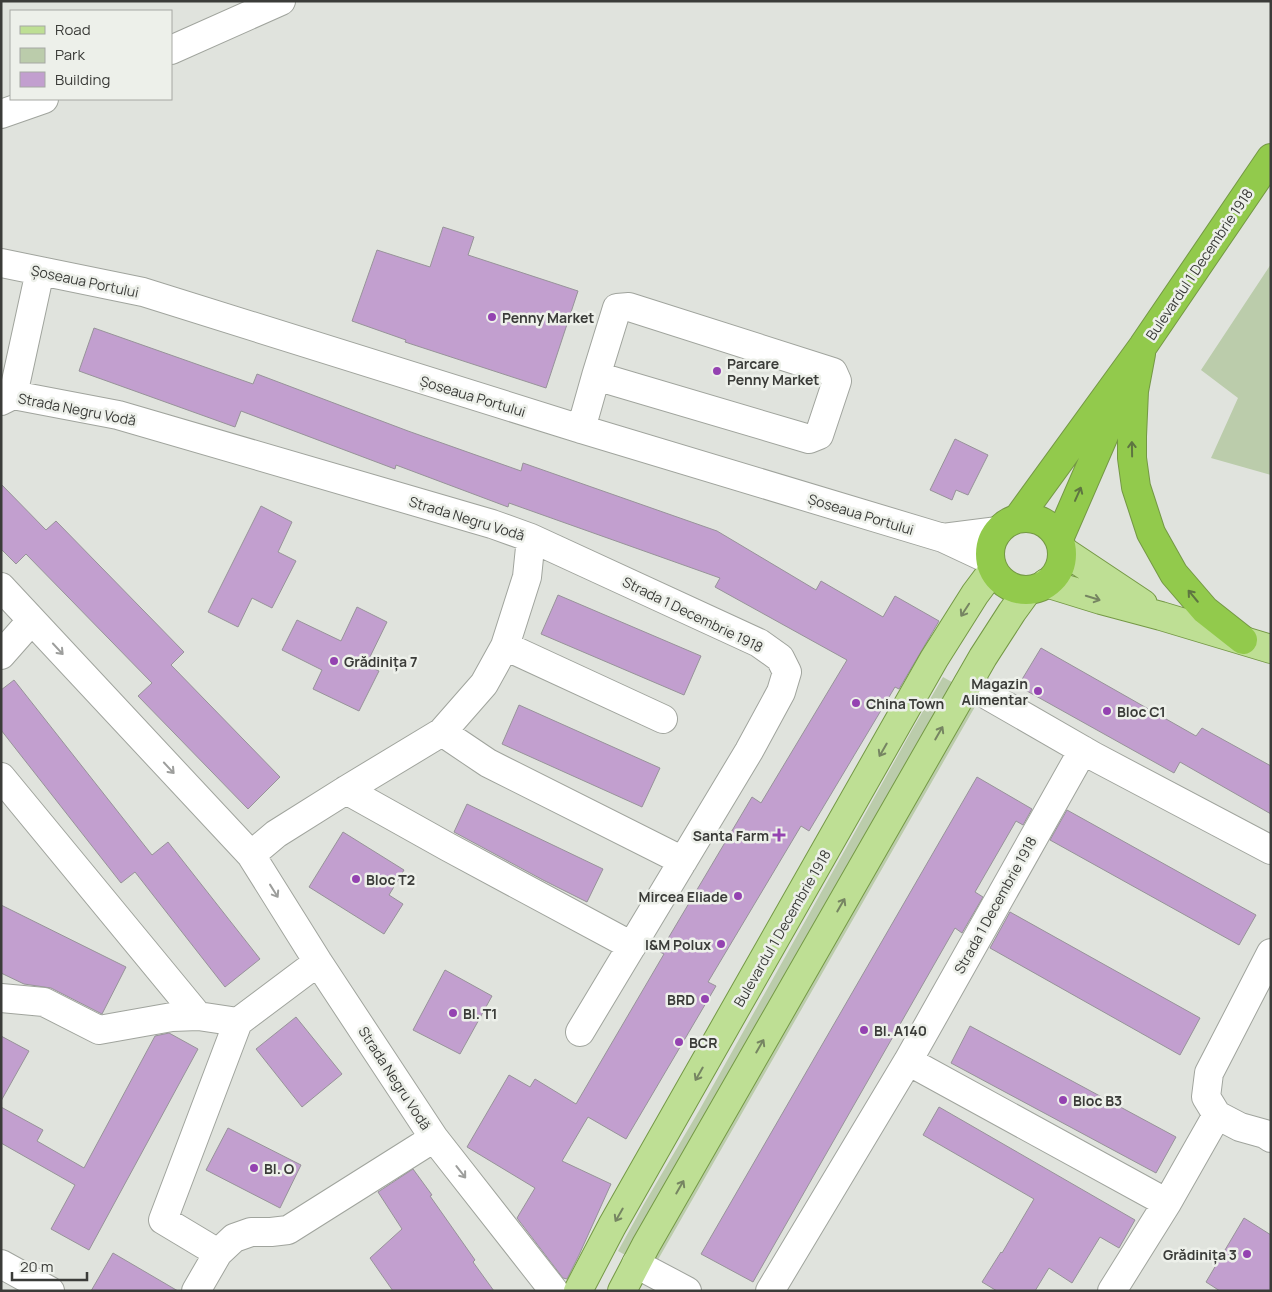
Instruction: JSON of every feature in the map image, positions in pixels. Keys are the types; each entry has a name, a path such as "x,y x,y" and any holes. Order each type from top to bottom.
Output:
{"highway":[{"name":"Bulevardul 1 Decembrie 1918","path":"1008,524 1143,346 1271,158"},
{"name":"Bulevardul 1 Decembrie 1918","path":"1060,544 1143,346"},
{"path":"1143,346 1134,391 1132,458 1136,487 1151,533 1174,574 1206,610 1242,640"},
{"path":"1030,518 1042,521 1052,529 1060,544 1061,559 1053,577 1037,587 1018,589 1008,585 1000,578 992,565 989,550 992,540 1008,524 1030,518"}],"main road":[{"path":"1060,544 1162,616"},
{"name":"Bulevardul 1 Decembrie 1918","path":"578,1291 612,1226 934,660 992,565"},
{"path":"622,1291 651,1237 993,640 1037,587 1101,600 1162,616 1271,649"}],"street":[{"path":"172,50 282,1"},
{"path":"1,114 41,100"},
{"name":"Șoseaua Portului","path":"1,263 143,292 581,429 943,538 992,565"},
{"path":"7,398 40,271"},
{"path":"581,429 596,376 617,308 629,307 833,372 837,382 819,435 809,439 596,376"},
{"name":"Strada Negru Vodă","path":"7,398 118,415 492,524 531,538 527,577 505,646 484,684 442,732 276,834 251,855"},
{"path":"943,538 1008,524"},
{"name":"Strada 1 Decembrie 1918","path":"531,538 759,643 780,658 787,672 781,692 749,752 580,1032"},
{"name":"Strada Negru Vodă","path":"1,587 251,855 318,962 434,1138 554,1291"},
{"path":"1,654 31,620"},
{"path":"505,646 662,719"},
{"path":"968,684 1083,750 1271,850"},
{"path":"442,732 488,763 683,861"},
{"name":"Strada 1 Decembrie 1918","path":"770,1291 908,1061 1083,750"},
{"path":"1,777 198,1016"},
{"path":"346,790 632,946"},
{"path":"1269,1132 1240,1127 1217,1115 1206,1097 1209,1073 1271,953"},
{"path":"218,1253 163,1220 238,1022 318,962"},
{"path":"1,998 44,1002 99,1030 172,1017 198,1016 238,1022"},
{"path":"908,1061 1167,1202"},
{"path":"1112,1291 1167,1202 1217,1115"},
{"path":"196,1291 218,1253 234,1238 251,1232 288,1230 434,1138"},
{"path":"1,1264 50,1291"},
{"path":"636,1264 687,1291"}],"green space":[{"path":"1271,264 1271,475 1211,458 1238,398 1201,370"},
{"path":"943,677 980,698 652,1270 618,1251"}],"building":[{"name":"Penny Market","path":"443,227 474,237 468,255 578,291 546,388 405,342 406,340 352,321 377,250 430,267"},
{"path":"94,328 253,384 257,374 521,471 523,463 717,531 816,590 821,581 883,617 895,596 939,621 899,689 895,687 809,831 801,826 708,982 716,986 626,1139 588,1117 562,1161 611,1184 567,1279 563,1278 517,1218 535,1188 467,1147 509,1075 530,1087 535,1079 576,1104 664,954 660,952 752,797 761,803 847,660 715,587 720,578 509,503 508,507 396,465 395,469 241,411 235,427 79,371"},
{"path":"955,439 988,455 968,495 956,490 952,500 930,490"},
{"path":"1,484 46,530 56,521 184,652 171,665 280,777 248,809 138,696 152,683 26,554 16,564 1,549"},
{"path":"261,506 292,522 278,552 296,561 272,608 252,598 238,627 208,612"},
{"path":"558,595 701,656 684,695 541,634"},
{"path":"357,607 387,622 366,665 379,671 359,711 313,689 322,670 282,650 297,620 341,641"},
{"name":"Bloc C1","path":"1041,648 1196,736 1202,728 1271,766 1271,814 1180,762 1174,773 1018,686"},
{"path":"14,680 152,855 168,842 260,959 225,987 135,872 121,883 1,730 1,690"},
{"path":"519,705 660,768 642,807 502,744"},
{"name":"Bl. A140","path":"977,777 1032,809 1023,825 1016,821 975,892 983,897 962,933 955,928 753,1282 701,1254"},
{"path":"467,804 603,869 587,902 454,832"},
{"path":"1067,810 1256,915 1239,945 1050,840"},
{"name":"Bloc T2","path":"343,832 404,870 389,895 403,904 384,934 309,887"},
{"path":"1,905 126,967 102,1014 51,988 24,984 1,973"},
{"path":"1010,912 1200,1018 1180,1055 990,948"},
{"name":"Bl. T1","path":"445,970 492,996 460,1054 413,1030"},
{"path":"296,1017 342,1074 302,1107 256,1049"},
{"name":"Bloc B3","path":"970,1026 1176,1137 1156,1173 951,1063"},
{"path":"169,1033 198,1049 89,1250 51,1229 75,1185 1,1143 1,1107 43,1130 37,1141 84,1168 155,1036"},
{"path":"1,1036 29,1051 1,1101"},
{"path":"939,1107 1135,1220 1119,1248 1100,1237 1072,1283 1049,1268 1035,1291 997,1291 982,1282 1002,1253 1034,1199 923,1135"},
{"name":"Bl. O","path":"228,1128 301,1165 280,1208 206,1170"},
{"path":"413,1169 494,1291 393,1291 370,1258 402,1229 378,1192"},
{"name":"Grădinița 3","path":"1244,1218 1271,1235 1271,1291 1220,1291 1206,1282"},
{"path":"113,1253 178,1291 91,1291"}],"place":[{"name":"Penny Market","path":"492,317"},
{"name":"Parcare Penny Market","path":"717,371"},
{"name":"Grădinița 7","path":"334,661"},
{"name":"Magazin Alimentar","path":"1038,691"},
{"name":"China Town","path":"856,703"},
{"name":"Bloc C1","path":"1107,711"},
{"name":"Santa Farm","path":"779,835"},
{"name":"Bloc T2","path":"356,879"},
{"name":"Mircea Eliade","path":"738,896"},
{"name":"I&M Polux","path":"721,944"},
{"name":"BRD","path":"705,999"},
{"name":"Bl. T1","path":"453,1013"},
{"name":"Bl. A140","path":"864,1030"},
{"name":"BCR","path":"679,1042"},
{"name":"Bloc B3","path":"1063,1100"},
{"name":"Bl. O","path":"254,1168"},
{"name":"Grădinița 3","path":"1247,1254"}]}
